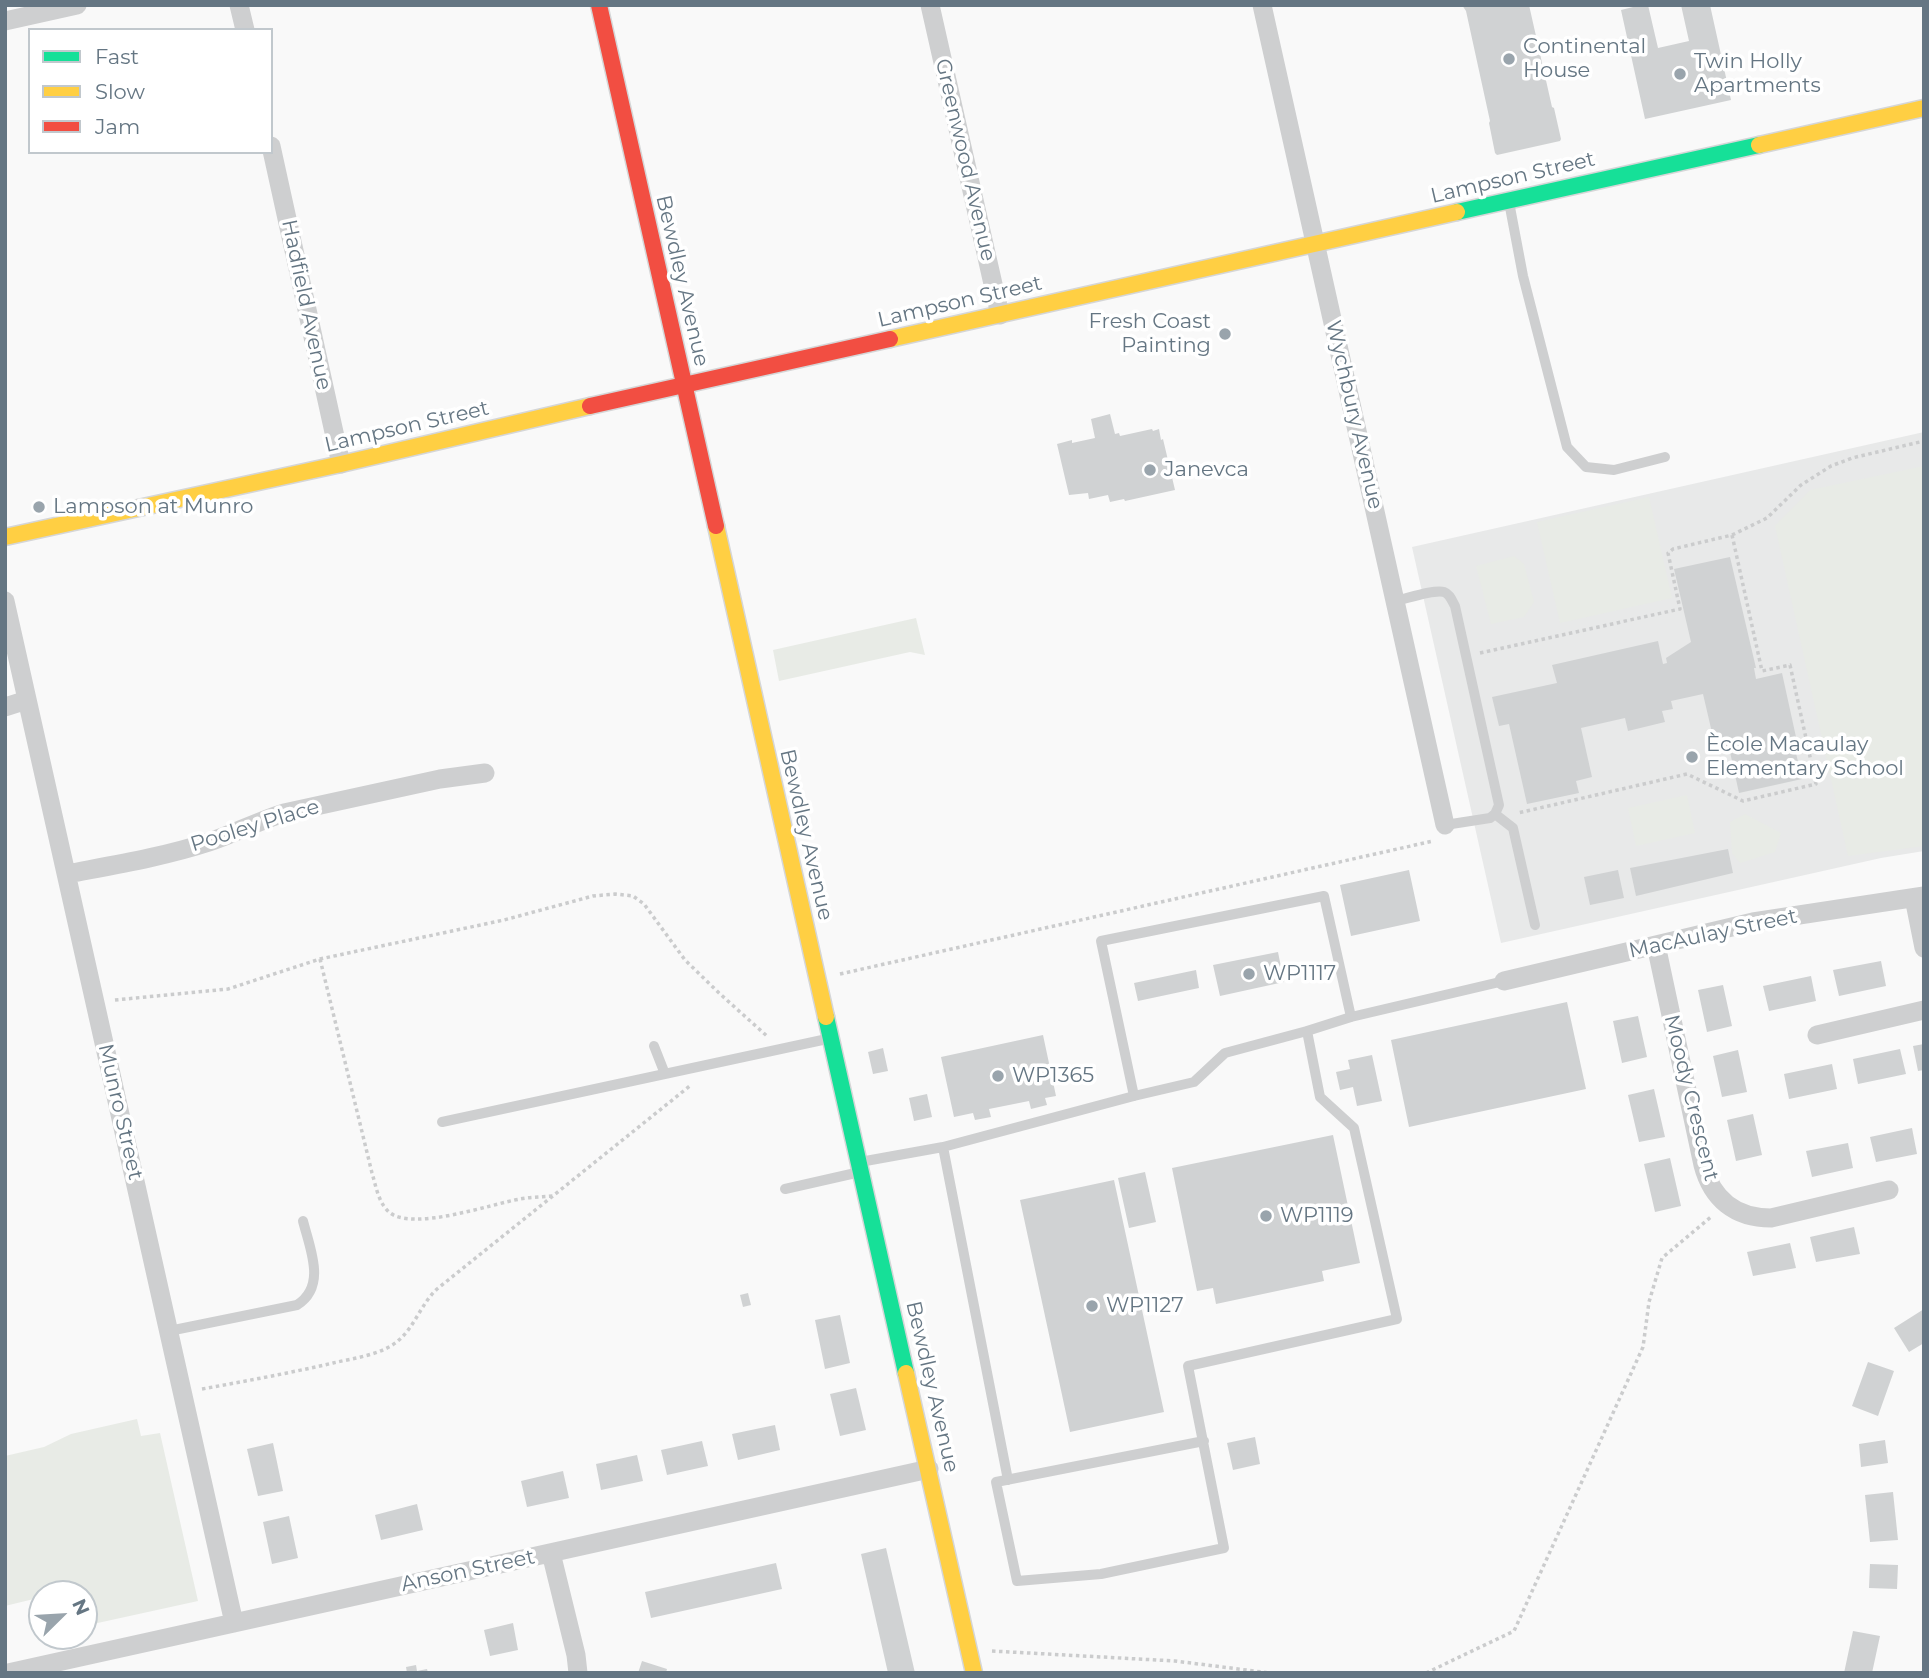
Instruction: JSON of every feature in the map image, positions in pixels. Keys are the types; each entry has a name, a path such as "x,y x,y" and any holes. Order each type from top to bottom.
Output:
{"street":[{"path":"5,21 77,5"},
{"path":"239,5 245,28"},
{"name":"Bewdley Avenue","path":"599,5 974,1673"},
{"name":"Greenwood Avenue","path":"930,5 1000,315"},
{"name":"Wychbury Avenue","path":"1262,5 1445,825"},
{"name":"Lampson Street","path":"5,537 1924,108"},
{"name":"Hadfield Avenue","path":"273,154 341,464"},
{"name":"Munro Street","path":"5,601 234,1623"},
{"path":"5,707 27,699"},
{"name":"Pooley Place","path":"67,874 211,842 284,813 440,779 485,773"},
{"path":"1919,897 1924,948"},
{"name":"MacAulay Street","path":"1504,981 1765,920 1919,897"},
{"name":"Moody Crescent","path":"1656,945 1703,1165 1711,1186 1726,1204 1747,1215 1771,1218 1889,1190"},
{"path":"1817,1035 1924,1010"},
{"name":"Anson Street","path":"8,1673 929,1469"},
{"path":"551,1553 578,1673"}],"lane":[{"path":"1508,201 1523,276 1567,447 1586,467 1614,470 1665,457"},
{"path":"1395,601 1444,592 1451,597 1455,606 1499,806 1490,818 1445,825"},
{"path":"1495,814 1513,828 1535,925"},
{"path":"1134,1096 1101,941 1324,897 1351,1017"},
{"path":"785,1189 1194,1082 1225,1053 1351,1017 1504,981"},
{"path":"1204,1441 996,1482 1017,1581 1101,1574 1224,1548 1204,1441 1188,1366 1397,1318 1354,1128 1320,1097 1307,1031"},
{"path":"442,1122 831,1038"},
{"path":"654,1046 665,1074"},
{"path":"943,1147 1008,1479"},
{"path":"169,1331 297,1305 302,1301 311,1292 315,1277 303,1221"}],"path":[{"path":"1480,653 1680,609 1668,553 1673,549 1732,534 1767,517 1801,485 1831,467 1852,458 1924,441"},
{"path":"1509,815 1687,774 1743,801 1816,784 1790,665 1762,671 1732,534"},
{"path":"817,979 1433,841 1445,825"},
{"path":"95,1002 228,989 320,959 504,920 593,896 615,894 633,897 644,904 685,960 782,1048"},
{"path":"320,959 372,1172 379,1197 388,1211 405,1220 428,1218 523,1198 554,1196"},
{"path":"183,1393 365,1356 397,1342 437,1289 720,1062"},
{"path":"1426,1673 1514,1631 1643,1347 1649,1302 1662,1258 1726,1204"},
{"path":"969,1650 1175,1661 1270,1673"}],"shaded area":[{"name":"Ècole Macaulay Elementary School","path":"1924,432 1924,851 1881,858 1501,943 1412,547"},
{"path":"1924,466 1924,846 1848,856 1775,526 1810,490"},
{"path":"1649,497 1672,598 1560,623 1537,522"},
{"path":"1514,556 1524,564 1534,602 1524,617 1491,624 1476,566"},
{"path":"916,618 925,655 910,652 779,681 773,650"},
{"path":"1687,795 1695,833 1636,846 1628,808"},
{"path":"1745,814 1781,833 1775,852 1740,863 1732,853 1730,822"},
{"path":"137,1419 141,1436 160,1433 198,1601 98,1623 98,1580 28,1580 28,1600 5,1606 5,1456 44,1447 71,1434"}],"building":[{"name":"Continental House","path":"1462,5 1529,5 1560,141 1497,155 1495,153 1466,11"},
{"name":"Twin Holly Apartments","path":"1648,5 1658,48 1689,41 1681,5 1710,5 1731,100 1645,119 1621,10"},
{"path":"1110,414 1115,434 1119,433 1120,436 1159,429 1175,490 1110,502 1108,495 1089,499 1088,493 1069,495 1057,444 1095,438 1091,419"},
{"path":"1730,557 1756,668 1756,679 1782,673 1796,737 1769,743 1771,750 1786,747 1796,753 1802,779 1739,793 1730,752 1717,754 1703,694 1671,701 1673,709 1662,711 1665,722 1628,731 1625,718 1581,728 1592,777 1576,781 1579,793 1527,804 1509,724 1499,726 1492,697 1557,683 1552,665 1658,641 1663,664 1667,663 1666,658 1691,642 1674,569"},
{"path":"1728,849 1733,873 1636,896 1630,868"},
{"path":"1409,870 1420,921 1351,936 1340,885"},
{"path":"1618,870 1624,898 1590,905 1584,877"},
{"name":"WP1117","path":"1278,952 1284,982 1220,996 1213,965"},
{"path":"1881,961 1886,986 1839,996 1833,970"},
{"path":"1196,970 1199,988 1138,1001 1134,983"},
{"path":"1811,976 1816,1001 1769,1011 1763,986"},
{"path":"1723,985 1732,1026 1707,1032 1698,990"},
{"path":"1567,1002 1586,1089 1409,1127 1391,1040"},
{"path":"1638,1016 1647,1057 1622,1063 1613,1021"},
{"name":"WP1365","path":"1043,1035 1056,1096 1045,1098 1047,1105 1031,1109 1029,1101 989,1109 991,1117 975,1120 973,1113 954,1117 941,1057"},
{"path":"1924,1044 1924,1070 1918,1071 1913,1046"},
{"path":"883,1048 888,1071 873,1074 868,1052"},
{"path":"1900,1049 1906,1074 1858,1084 1853,1059"},
{"path":"1738,1050 1747,1092 1722,1097 1713,1056"},
{"path":"1372,1055 1382,1101 1357,1106 1353,1087 1340,1090 1336,1072 1350,1069 1348,1060"},
{"path":"1832,1064 1837,1089 1789,1099 1784,1074"},
{"path":"1654,1089 1665,1137 1639,1142 1628,1095"},
{"path":"927,1094 932,1117 914,1121 909,1098"},
{"path":"1753,1114 1762,1155 1736,1161 1727,1120"},
{"path":"1912,1128 1917,1154 1876,1162 1870,1137"},
{"name":"WP1119","path":"1333,1135 1360,1263 1322,1271 1324,1281 1216,1304 1213,1288 1197,1291 1172,1168"},
{"path":"1848,1143 1853,1168 1812,1177 1806,1151"},
{"path":"1670,1158 1681,1206 1655,1212 1644,1164"},
{"path":"1145,1172 1156,1222 1129,1228 1118,1178"},
{"name":"WP1127","path":"1114,1180 1164,1412 1070,1432 1020,1200"},
{"path":"1854,1227 1860,1254 1816,1262 1810,1237"},
{"path":"1790,1243 1796,1268 1753,1276 1747,1252"},
{"path":"748,1293 751,1305 743,1307 740,1295"},
{"path":"1924,1309 1924,1343 1909,1352 1894,1328"},
{"path":"840,1315 850,1363 825,1369 815,1320"},
{"path":"1868,1362 1894,1371 1878,1416 1852,1406"},
{"path":"856,1388 866,1430 840,1436 830,1394"},
{"path":"775,1425 780,1450 738,1460 732,1434"},
{"path":"1255,1437 1260,1464 1233,1470 1227,1443"},
{"path":"1885,1440 1888,1463 1861,1467 1859,1444"},
{"path":"702,1441 708,1466 667,1475 661,1450"},
{"path":"273,1443 283,1491 258,1496 247,1449"},
{"path":"637,1455 643,1481 601,1490 596,1464"},
{"path":"563,1471 569,1498 527,1507 521,1481"},
{"path":"1893,1492 1898,1540 1870,1542 1865,1495"},
{"path":"417,1504 423,1530 381,1540 375,1515"},
{"path":"289,1516 298,1558 272,1564 263,1522"},
{"path":"886,1548 915,1673 888,1673 861,1554"},
{"path":"776,1563 782,1589 651,1618 645,1592"},
{"path":"1870,1564 1898,1565 1897,1589 1869,1588"},
{"path":"513,1623 518,1650 490,1656 484,1630"},
{"path":"1853,1631 1880,1636 1872,1673 1844,1673"},
{"path":"642,1661 667,1669 666,1673 638,1673"},
{"path":"416,1665 417,1671 427,1669 428,1673 407,1673 406,1667"}],"traffic: fast":[{"path":"1457,212 1759,145"},
{"path":"826,1017 906,1373"}],"traffic: slow":[{"path":"1759,145 1924,108"},
{"path":"890,339 1457,212"},
{"path":"5,537 341,464 590,406"},
{"path":"716,526 826,1017"},
{"path":"906,1373 974,1673"}],"traffic: jam":[{"path":"599,5 716,526"},
{"path":"590,406 890,339"}],"place":[{"name":"Continental House","path":"1509,59"},
{"name":"Twin Holly Apartments","path":"1680,74"},
{"name":"Fresh Coast Painting","path":"1225,334"},
{"name":"Janevca","path":"1150,470"},
{"name":"Lampson at Munro","path":"39,507"},
{"name":"Ècole Macaulay Elementary School","path":"1692,757"},
{"name":"WP1117","path":"1249,974"},
{"name":"WP1365","path":"998,1076"},
{"name":"WP1119","path":"1266,1216"},
{"name":"WP1127","path":"1092,1306"}]}
